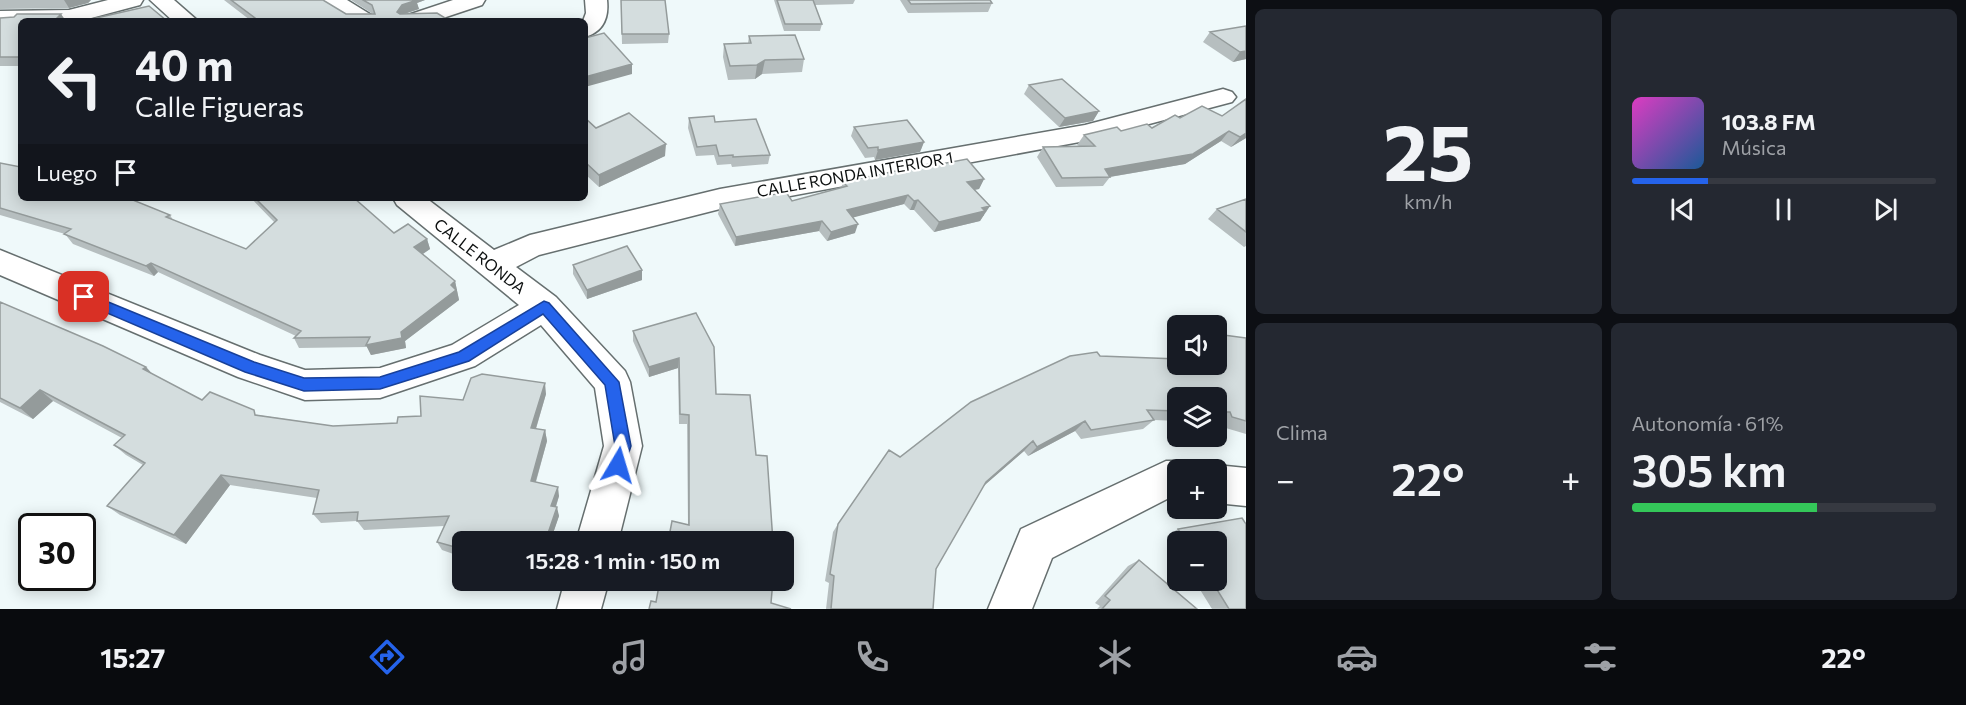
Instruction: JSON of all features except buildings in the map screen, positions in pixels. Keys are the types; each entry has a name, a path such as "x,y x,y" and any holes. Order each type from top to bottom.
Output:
{"street":[{"path":"0,18 70,17 132,0"},
{"path":"161,0 183,18"},
{"path":"332,0 360,18"},
{"path":"421,18 474,0"},
{"path":"588,28 598,15 596,0"},
{"path":"450,7 467,18"},
{"name":"CALLE RONDA INTERIOR 1","path":"492,265 530,246 720,198 1085,133 1223,98"},
{"name":"CALLE RONDA","path":"410,201 544,306 612,382 623,446 600,531"},
{"path":"0,262 250,367 304,385 380,383 464,357 544,306"},
{"path":"1010,609 1036,544 1167,479"},
{"path":"1227,485 1246,488"},
{"path":"579,609 584,591"}],"route":[{"path":"84,297 250,367 304,385 380,383 464,357 544,306 612,382 623,446 618,465"}]}
